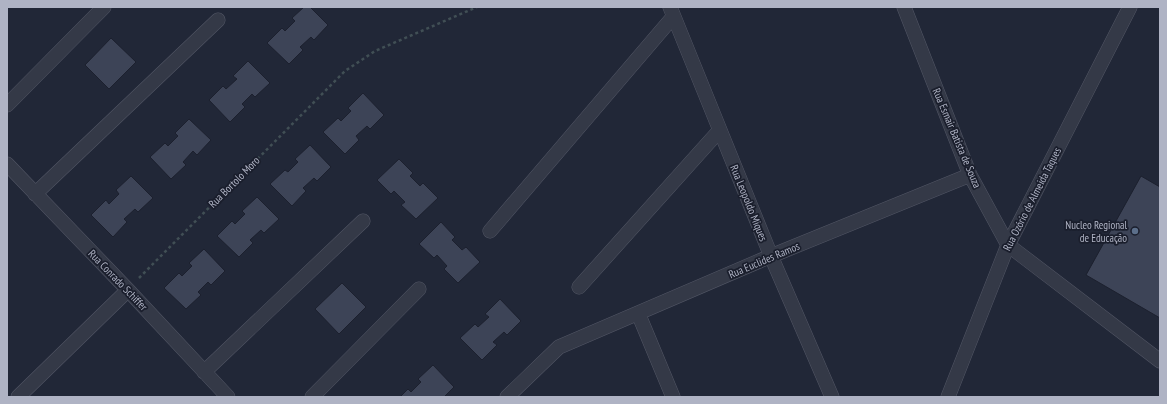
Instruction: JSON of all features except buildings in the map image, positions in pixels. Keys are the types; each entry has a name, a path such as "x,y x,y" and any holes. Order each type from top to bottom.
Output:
{"street":[{"path":"7,105 104,7"},
{"name":"Rua Esmair Batista de Souza","path":"904,7 970,175 1008,244 1160,361"},
{"name":"Rua Ozório de Almeida Taques","path":"948,397 1008,244 1130,7"},
{"path":"490,231 672,12"},
{"name":"Rua Leopoldo Miques","path":"672,12 719,131 832,397"},
{"path":"35,194 218,20"},
{"path":"579,287 719,131"},
{"name":"Rua Conrado Schiffer","path":"7,164 228,397"},
{"name":"Rua Euclides Ramos","path":"507,397 559,347 771,256 970,175"},
{"path":"204,372 363,220"},
{"path":"312,397 419,289"},
{"path":"18,397 128,290"},
{"path":"638,313 673,397"}],"path":[{"name":"Rua Bortolo Moro","path":"128,290 345,70 375,51 477,7"}],"place":[{"name":"Nucleo Regional de Educação","path":"1135,231"}]}
